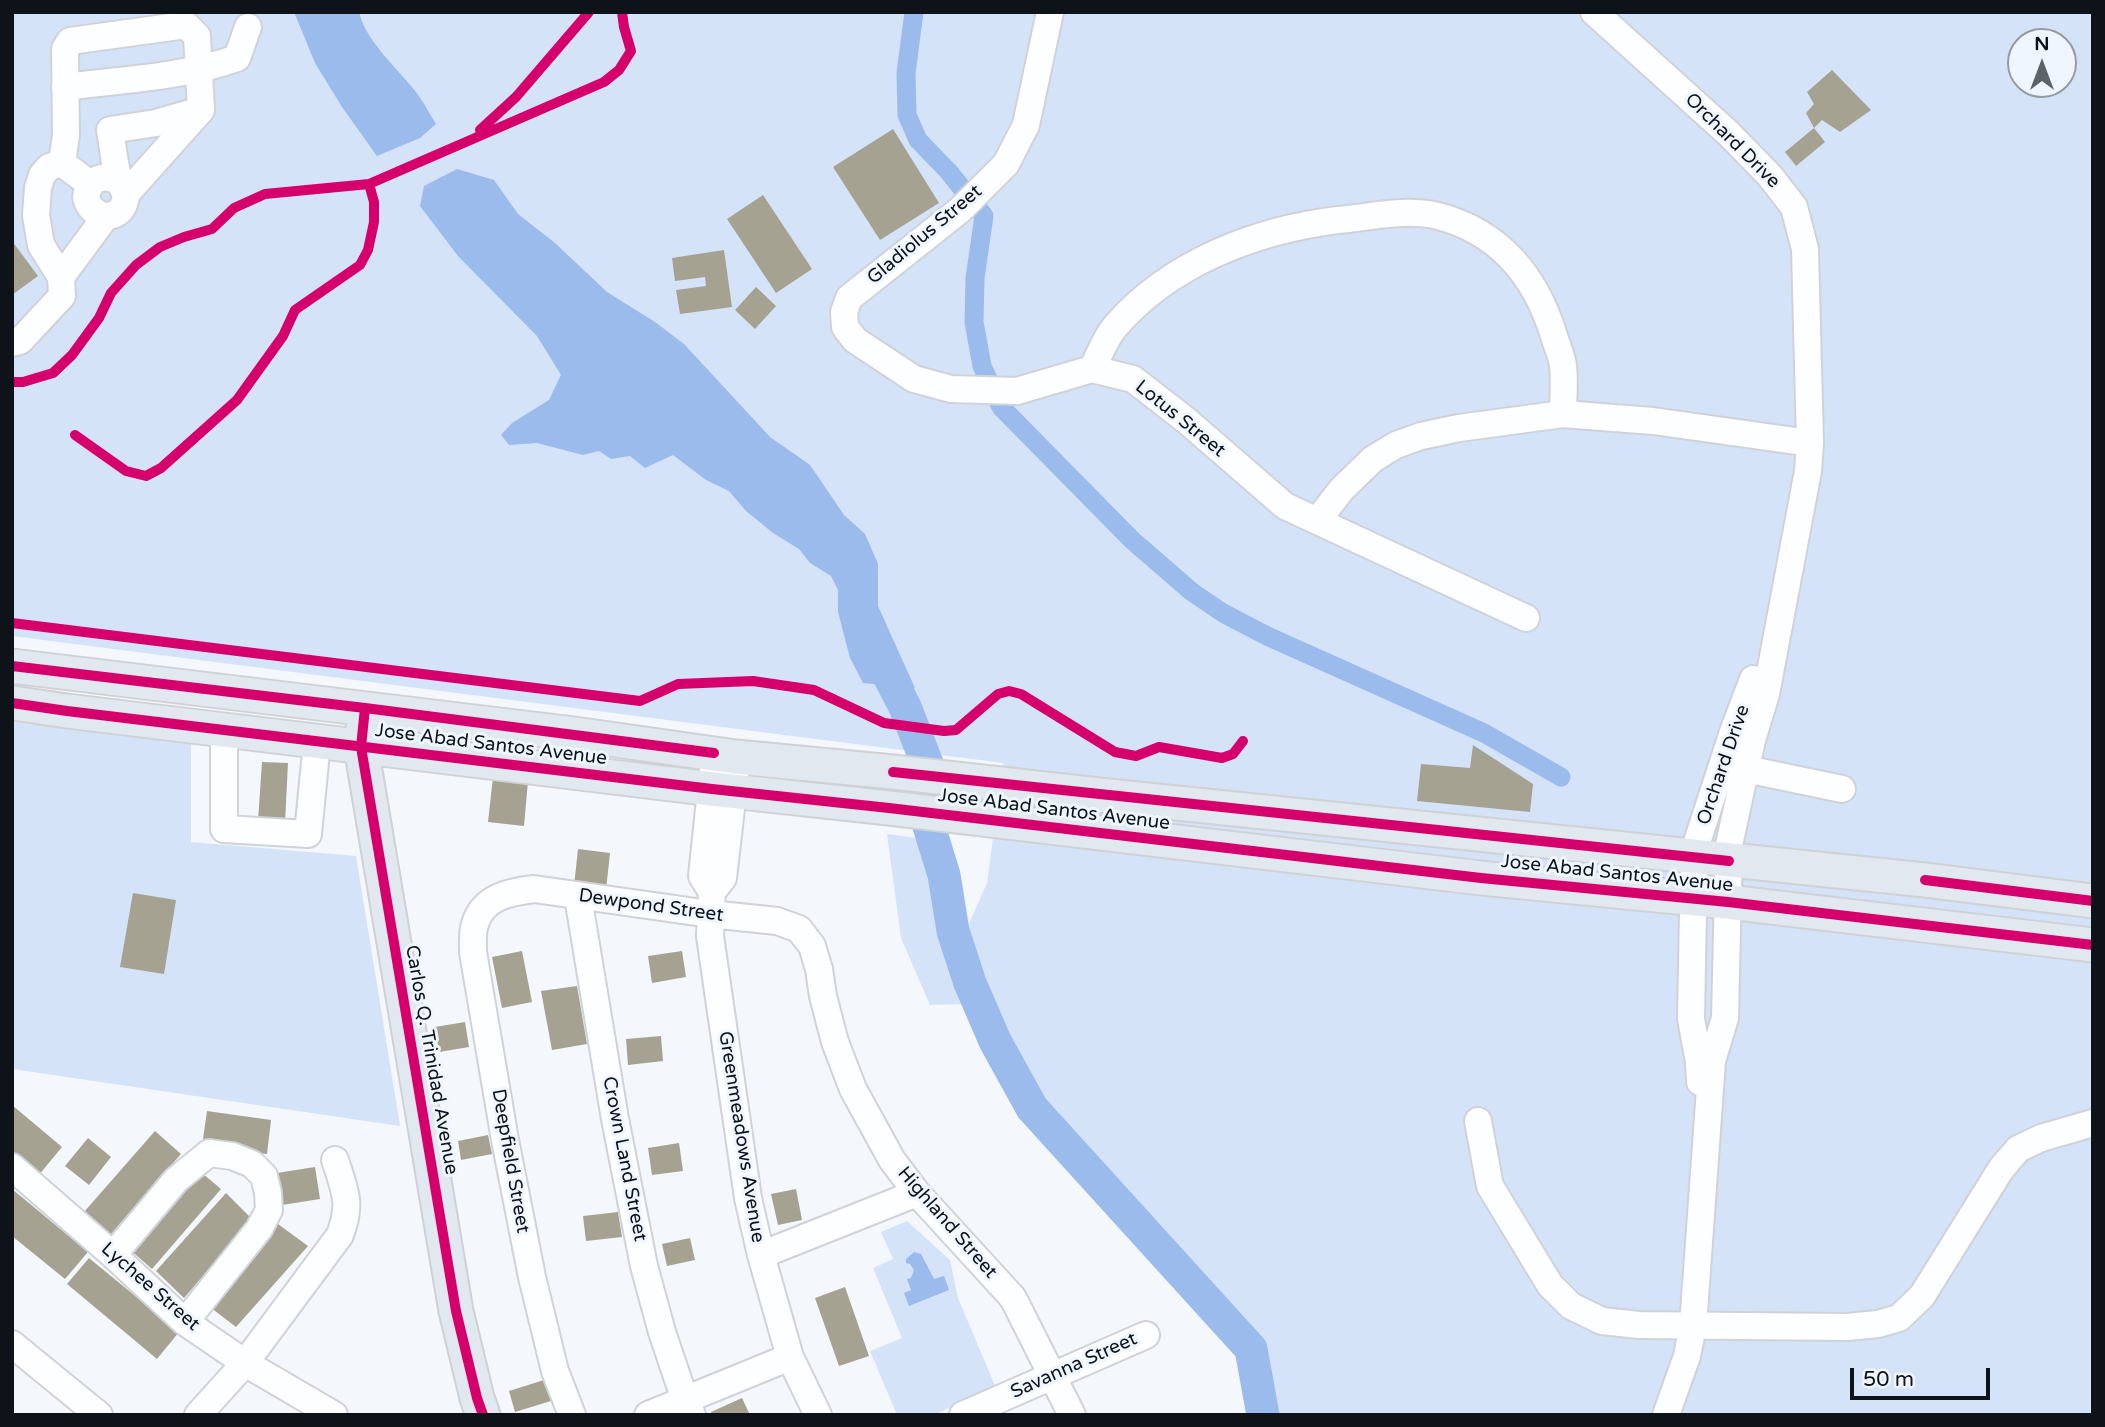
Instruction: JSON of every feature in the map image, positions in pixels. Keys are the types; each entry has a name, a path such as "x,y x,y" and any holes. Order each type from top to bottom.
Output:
{"main road":[{"name":"Jose Abad Santos Avenue","path":"12,666 725,755 1925,880 2093,901"},
{"name":"Jose Abad Santos Avenue","path":"12,703 722,790 1481,878 1728,902 2093,945"},
{"name":"Carlos Q. Trinidad Avenue","path":"365,708 361,747 456,1311 483,1415"}],"street":[{"name":"Gladiolus Street","path":"1049,12 1026,125 1006,164 960,210 849,298 844,312 845,327 855,340 914,379 951,389 1017,391 1092,369"},
{"name":"Orchard Drive","path":"1594,12 1728,133 1770,176 1794,207 1805,249 1810,443 1808,471 1766,694 1729,845 1725,1018 1712,1062 1693,1326 1687,1356 1666,1415"},
{"path":"62,163 66,135 65,49 70,41 186,25 197,36 201,110 123,188"},
{"path":"65,88 199,70 237,58 248,27"},
{"path":"66,135 156,122 201,110"},
{"path":"110,130 123,188 124,206 106,216 99,215 87,204 87,190 98,178 111,177 123,188"},
{"path":"62,163 90,184"},
{"path":"12,343 20,341 62,296 61,276 41,245 36,215 42,175 49,167 62,163"},
{"path":"1092,369 1113,329 1151,292 1200,260 1249,240 1308,224 1400,213 1437,216 1469,228 1497,244 1518,264 1534,288 1549,319 1563,366 1563,414"},
{"path":"61,276 106,216"},
{"name":"Lotus Street","path":"1092,369 1133,379 1187,421 1285,506 1526,618"},
{"path":"1317,521 1342,489 1373,460 1396,446 1421,436 1459,428 1563,414 1653,421 1810,443"},
{"name":"Orchard Drive","path":"1704,1150 1699,1062 1692,1019 1694,858 1733,732 1750,692 1808,471"},
{"path":"225,730 224,829 309,834 317,742"},
{"name":"Greenmeadows Avenue","path":"725,755 722,790 702,876 711,903 710,936 748,1198 790,1357 818,1415"},
{"path":"1746,769 1842,789"},
{"name":"Dewpond Street","path":"484,905 506,893 534,889 578,897 711,903 799,929 812,946"},
{"name":"Crown Land Street","path":"578,897 615,1119 644,1266 662,1332 688,1407"},
{"name":"Deepfield Street","path":"484,905 474,925 475,966 532,1277 555,1371 572,1415"},
{"name":"Highland Street","path":"812,946 835,1042 853,1089 892,1160 917,1193 1013,1298 1072,1415"},
{"path":"1478,1121 1490,1186 1550,1284 1571,1306 1602,1321 1693,1326 1847,1326 1878,1324 1899,1318 1922,1296 2001,1169 2018,1149 2041,1138 2093,1124"},
{"path":"113,1255 176,1180 209,1153 232,1156 252,1164 264,1176 269,1210 259,1228 185,1322"},
{"path":"198,1415 245,1363 340,1235 347,1218 348,1201 335,1160"},
{"name":"Lychee Street","path":"12,1167 185,1322 245,1363 334,1415"},
{"path":"761,1255 917,1193"},
{"name":"Savanna Street","path":"963,1415 1146,1335"},
{"path":"12,1344 99,1415"},
{"path":"648,1415 688,1407 790,1357"}],"shaded area":[{"path":"12,12 2093,12 2093,1415 1279,1415 1259,1343 1042,1095 996,1009 968,926 987,883 1003,763 12,636"},
{"path":"12,722 191,744 191,842 356,856 400,1126 12,1069"},
{"path":"887,834 924,839 970,1004 930,1005 901,938"},
{"path":"907,1221 950,1260 958,1298 996,1388 933,1415 897,1415 870,1351 902,1338 873,1268 893,1259 881,1232"}],"water":[{"path":"294,12 359,12 367,32 415,90 436,124 420,138 377,156 315,63"},
{"path":"457,169 494,180 518,214 555,243 607,292 684,344 770,437 810,465 844,515 865,534 878,564 878,606 915,688 863,683 850,658 838,612 838,590 831,576 810,563 799,549 773,533 746,511 729,491 706,480 673,455 645,468 630,456 611,459 599,451 583,455 537,443 509,445 501,435 512,423 549,400 561,375 537,336 458,256 420,206 424,186"},
{"path":"914,1252 921,1254 934,1279 944,1276 949,1290 909,1306 904,1293 911,1290 907,1279 911,1278 914,1270 906,1263 906,1259"}],"building":[{"path":"1832,70 1871,110 1840,132 1822,120 1814,128 1806,113 1814,104 1807,92"},
{"path":"1814,128 1825,142 1796,166 1785,152"},
{"path":"893,129 939,203 880,240 833,167"},
{"path":"763,195 812,269 776,293 727,219"},
{"path":"12,241 38,276 12,295"},
{"path":"724,250 732,307 680,314 676,290 706,286 705,277 675,281 672,258"},
{"path":"756,287 776,306 755,329 735,310"},
{"path":"1473,745 1533,784 1530,812 1417,801 1421,764 1470,768"},
{"path":"262,762 288,763 285,823 258,821"},
{"path":"493,777 528,781 524,826 488,822"},
{"path":"578,849 610,853 606,890 574,886"},
{"path":"133,893 176,900 164,974 120,967"},
{"path":"522,951 532,1002 502,1008 492,957"},
{"path":"682,951 686,977 652,983 648,956"},
{"path":"577,986 587,1044 552,1050 541,991"},
{"path":"465,1022 469,1047 439,1052 435,1027"},
{"path":"661,1036 663,1061 628,1065 626,1039"},
{"path":"12,1105 62,1147 38,1176 12,1154"},
{"path":"207,1111 271,1120 267,1154 202,1146"},
{"path":"155,1131 181,1154 110,1235 84,1212"},
{"path":"488,1135 492,1154 461,1160 458,1141"},
{"path":"88,1138 111,1157 89,1185 65,1166"},
{"path":"679,1143 683,1171 652,1175 648,1148"},
{"path":"315,1167 320,1199 282,1205 277,1173"},
{"path":"196,1168 221,1189 152,1269 127,1247"},
{"path":"12,1189 88,1252 65,1279 12,1236"},
{"path":"796,1189 802,1220 778,1225 771,1194"},
{"path":"226,1193 252,1219 184,1298 156,1271"},
{"path":"618,1212 622,1237 586,1241 583,1216"},
{"path":"278,1224 308,1246 236,1327 206,1304"},
{"path":"690,1238 695,1260 667,1266 662,1244"},
{"path":"89,1258 179,1332 157,1359 67,1284"},
{"path":"845,1287 869,1356 839,1366 815,1298"},
{"path":"544,1380 551,1401 515,1412 509,1391"},
{"path":"742,1398 750,1415 712,1415 711,1412"}],"waterway":[{"path":"914,12 906,73 907,115 918,140 949,172 984,216 975,278 974,322 982,366 1001,407 1132,540 1192,592 1223,613 1267,636 1484,733 1561,777"},
{"path":"874,647 905,707 928,766 927,820 944,875 953,931 970,983 995,1041 1032,1108 1251,1349 1263,1415"}],"cycle path":[{"path":"480,130 516,97 589,12"},
{"path":"12,382 23,382 53,373 72,355 99,318 111,293 136,265 160,247 212,229 234,208 265,194 369,184 604,82 619,70 631,51 622,12"},
{"path":"75,435 126,471 146,476 161,468 237,400 283,336 295,310 360,265 368,250 374,222 374,202 369,184"},
{"path":"12,623 640,701 678,684 753,681 814,690 884,723 944,731 956,730 998,694 1009,691 1021,694 1115,752 1136,756 1159,747 1222,758 1233,754 1243,741"},
{"path":"12,666 714,753"},
{"path":"12,703 712,789 1481,878 1728,902 2093,945"},
{"path":"365,708 361,747 456,1311 483,1415"},
{"path":"893,772 1729,861"},
{"path":"1925,880 2093,901"}]}
